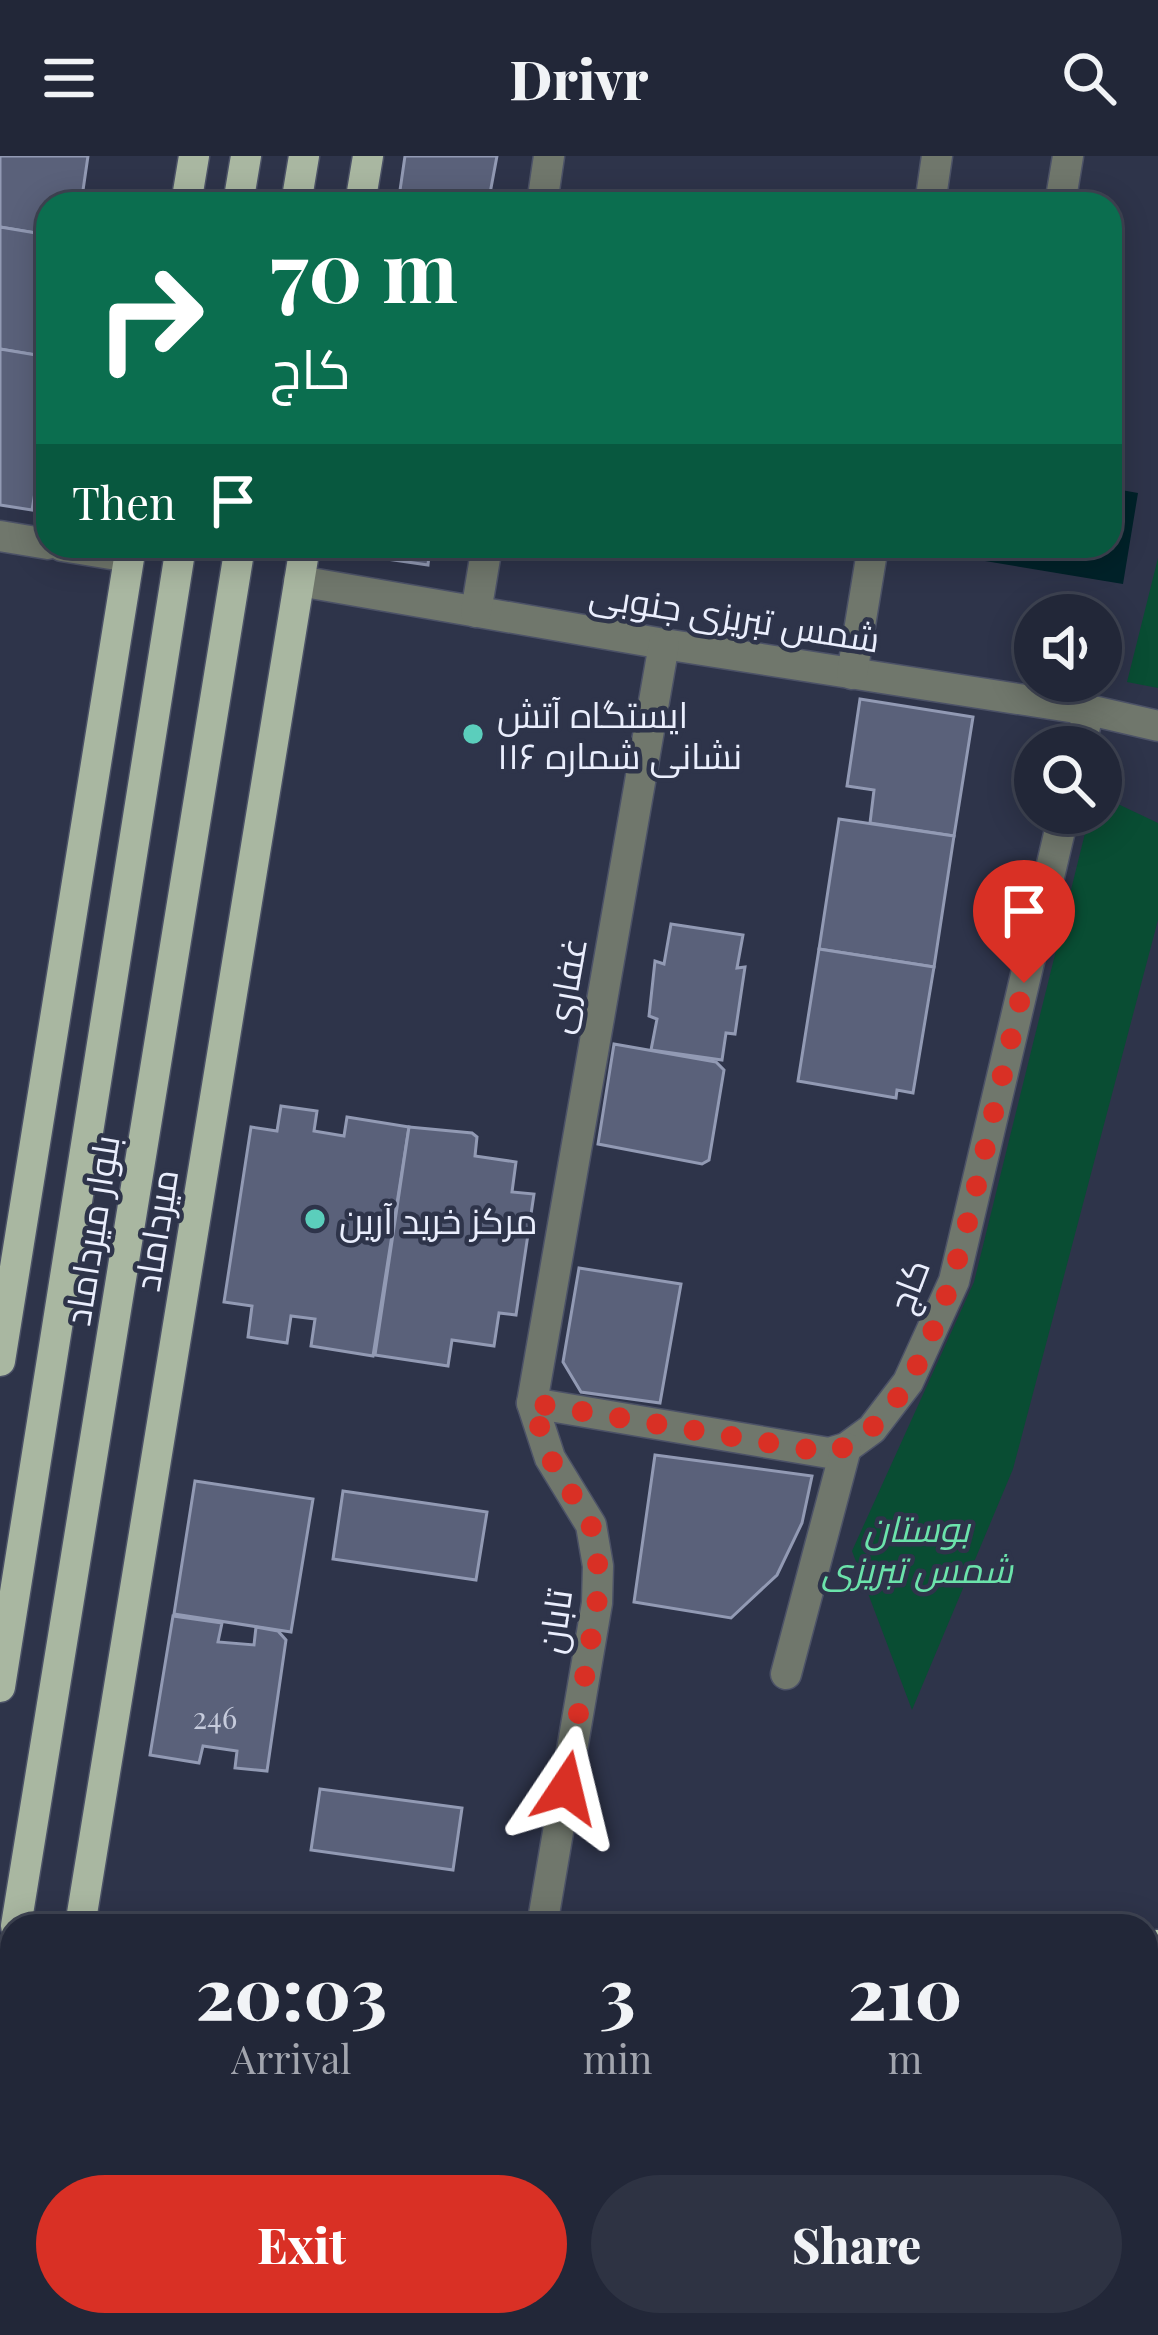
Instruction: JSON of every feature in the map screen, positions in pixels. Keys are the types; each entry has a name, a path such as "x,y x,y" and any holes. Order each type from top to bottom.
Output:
{"main road":[{"path":"189,192 194,156"},
{"path":"240,192 246,156"},
{"path":"298,192 304,156"},
{"path":"363,192 368,156"},
{"path":"0,1361 129,558"},
{"name":"بلوار میرداماد","path":"0,1687 179,558"},
{"name":"بلوار میرداماد","path":"18,1914 238,558"},
{"name":"میرداماد","path":"82,1914 303,558"},
{"path":"24,1876 27,1914"}],"street":[{"path":"544,192 549,156"},
{"path":"932,192 938,156"},
{"path":"1062,192 1068,156"},
{"path":"0,536 36,542"},
{"path":"476,612 485,558"},
{"path":"852,674 871,558"},
{"name":"شمس تبریزی جنوبی","path":"299,581 1089,710 1158,726"},
{"name":"غفارى","path":"541,1339 664,644"},
{"path":"1085,726 1089,710"},
{"name":"کاج","path":"846,1448 872,1429 908,1382 954,1281 1059,834"},
{"name":"تابان","path":"541,1339 532,1403 550,1458 591,1525 598,1566 597,1603 544,1914"},
{"path":"532,1403 829,1453 846,1448"},
{"path":"786,1674 846,1448"}],"green space":[{"path":"1158,558 1158,688 1127,682"},
{"name":"بوستان شمس تبریزی","path":"1122,806 1158,823 1158,920 1013,1469 912,1710 852,1551 974,1282 1085,834 1122,834"}],"shaded area":[{"path":"1122,490 1138,493 1123,584 967,558 1122,558"}],"building":[{"path":"0,156 88,156 83,192 36,192 36,233 0,227"},
{"path":"405,156 497,156 490,192 400,192"},
{"path":"0,227 36,233 36,355 0,349"},
{"path":"0,349 36,355 36,486 32,510 0,505"},
{"path":"380,558 429,558 428,565"},
{"path":"860,699 973,717 954,836 870,823 874,790 847,786"},
{"path":"839,819 954,836 934,967 819,949"},
{"path":"671,924 743,935 737,968 745,967 735,1034 726,1033 722,1060 651,1050 657,1019 649,1016 655,961 664,964"},
{"path":"819,949 934,967 913,1093 897,1090 896,1098 798,1081"},
{"path":"614,1044 716,1062 724,1070 709,1160 702,1164 598,1144"},
{"name":"مرکز خرید آرین","path":"281,1106 317,1111 314,1131 344,1136 347,1117 409,1127 373,1356 311,1346 315,1319 291,1316 287,1343 248,1337 252,1306 224,1302 251,1127 277,1131"},
{"path":"409,1127 472,1133 477,1137 475,1156 516,1162 512,1192 534,1194 516,1315 499,1313 494,1346 452,1340 448,1366 375,1355"},
{"path":"579,1268 681,1284 660,1403 581,1392 563,1362"},
{"path":"655,1455 812,1476 802,1523 777,1575 731,1618 634,1602"},
{"path":"195,1481 313,1499 291,1632 174,1614"},
{"path":"343,1491 487,1512 476,1580 333,1559"},
{"path":"173,1616 222,1623 218,1642 254,1645 256,1627 278,1631 286,1640 267,1771 235,1768 237,1751 203,1746 199,1763 150,1755"},
{"path":"320,1789 462,1808 453,1870 311,1850"}],"place":[{"name":"ایستگاه آتش نشانی شماره ۱۱۶","path":"473,734"},
{"name":"مرکز خرید آرین","path":"315,1219"}],"route":[{"path":"566,1788 597,1603 598,1566 591,1525 550,1458 532,1403 829,1453 846,1448 872,1429 908,1382 954,1281 1024,983"}]}
